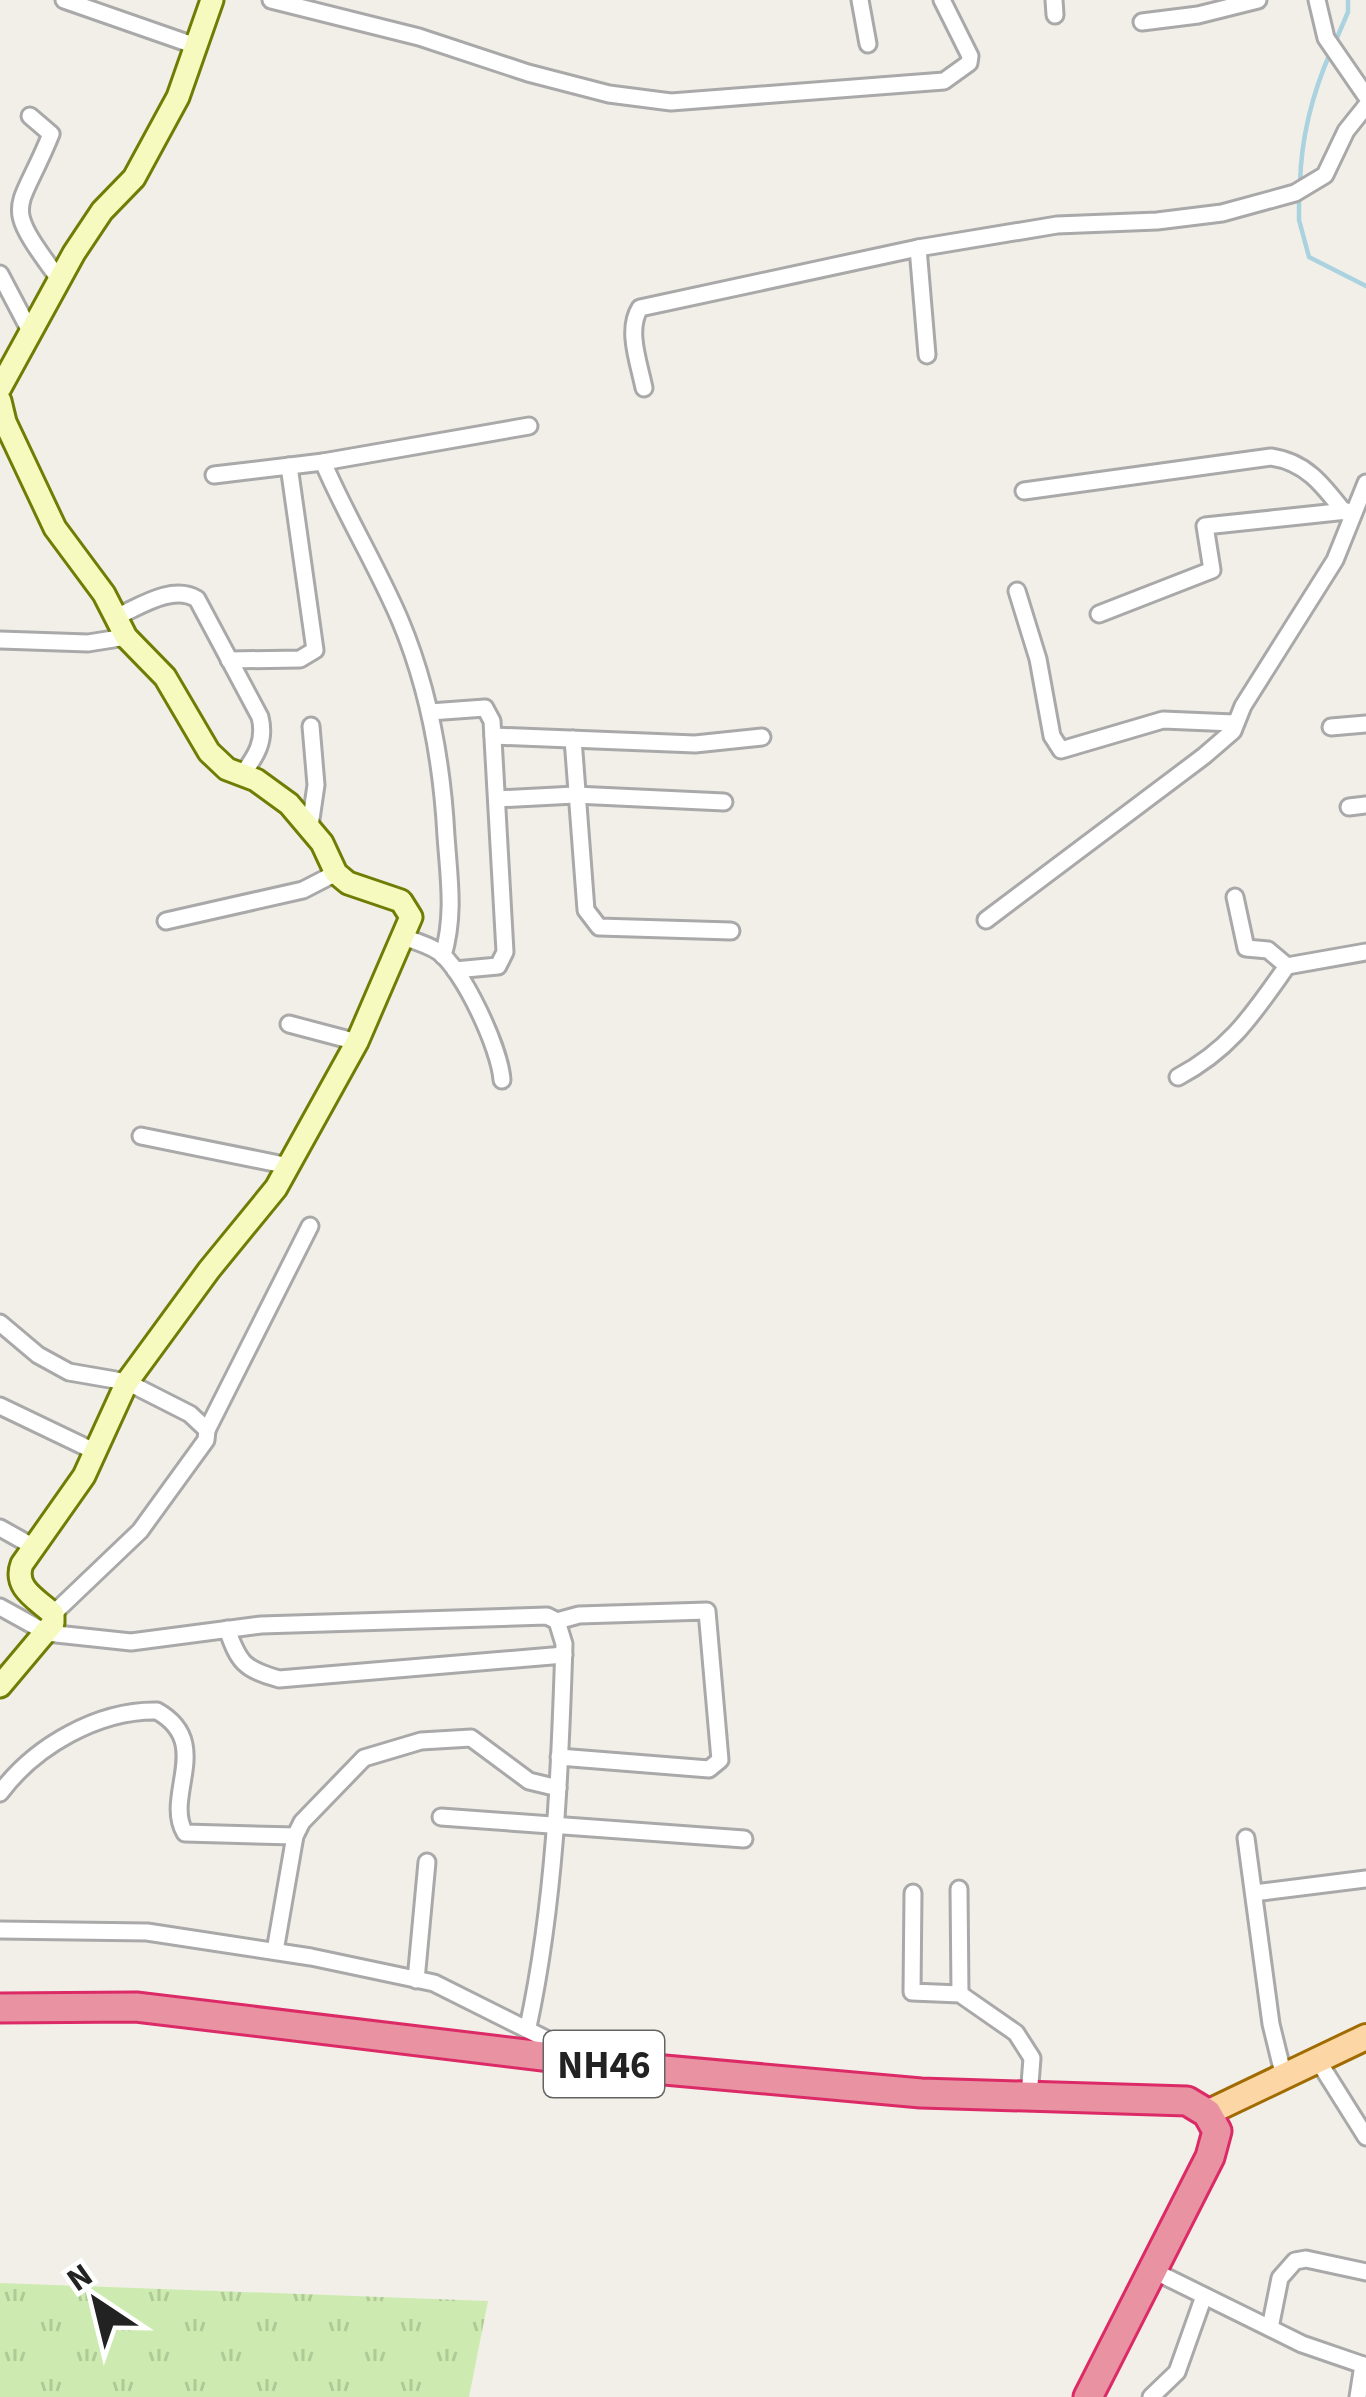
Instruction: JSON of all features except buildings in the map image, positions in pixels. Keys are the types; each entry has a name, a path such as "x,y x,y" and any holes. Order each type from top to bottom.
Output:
{"highway":[{"name":"NH46","path":"0,2008 136,2007 591,2062 921,2093 1187,2102 1207,2113"},
{"path":"1088,2397 1210,2157 1217,2131 1207,2113"}],"main road":[{"path":"1207,2113 1366,2037"}],"street":[{"path":"64,0 196,46"},
{"path":"0,388 59,278 102,211 134,178 178,97 212,0"},
{"path":"271,0 419,37 609,94 671,102 944,81 969,63 970,56 941,0"},
{"path":"860,0 868,44"},
{"path":"1142,22 1258,0"},
{"path":"1317,0 1333,49 1366,96"},
{"path":"644,388 633,331 640,308 918,248 1058,225 1222,213 1300,191 1333,164 1346,131 1366,106"},
{"path":"30,116 51,134 17,198 17,212 20,226 59,278"},
{"path":"918,248 927,355"},
{"path":"0,274 30,331"},
{"path":"0,401 5,422 56,528 104,594 121,627 165,677 209,752 227,769 256,780 289,804 310,826 335,873 348,883 406,905 411,917 357,1042 276,1188 127,1382 96,1452 17,1576 50,1623"},
{"path":"214,475 323,462 529,426"},
{"path":"1024,490 1271,457 1304,468 1350,511"},
{"path":"323,462 401,622 430,712 443,775 453,909 443,956"},
{"path":"229,660 300,659 315,650 289,466"},
{"path":"986,920 1232,731 1335,560 1350,511 1366,483"},
{"path":"1099,614 1212,570 1204,526 1350,511"},
{"path":"1017,591 1038,659 1052,736 1060,750 1163,720 1234,723"},
{"path":"0,640 88,643 173,593 188,593 196,599 260,717 263,732 257,755 242,775"},
{"path":"430,712 485,708 492,721 505,952 498,965 455,970"},
{"path":"1331,727 1366,724"},
{"path":"310,826 316,784 311,726"},
{"path":"493,736 695,744 761,737"},
{"path":"573,739 586,910 599,927 730,931"},
{"path":"497,799 574,795 724,802"},
{"path":"166,921 304,890 335,873"},
{"path":"1235,897 1246,948 1268,950 1287,966"},
{"path":"403,937 443,956 455,970 495,1047 502,1080"},
{"path":"1178,1077 1212,1059 1252,1016 1287,966 1366,952"},
{"path":"290,1024 357,1042"},
{"path":"141,1136 289,1166"},
{"path":"3,1678 166,1501 206,1440 310,1226"},
{"path":"0,1323 38,1355 69,1372 127,1382 190,1414 207,1430"},
{"path":"0,1406 96,1452"},
{"path":"0,1528 34,1547"},
{"path":"0,1607 131,1642 227,1629 547,1616 557,1622 564,1655 558,1788 538,1981 528,2027"},
{"path":"557,1622 578,1615 707,1611 719,1760 709,1769 560,1757"},
{"path":"227,1629 238,1659 254,1672 279,1679 564,1655"},
{"path":"0,1793 11,1778 75,1730 105,1718 157,1711 176,1726 185,1748 180,1819 185,1833 295,1836"},
{"path":"275,1952 295,1836 302,1822 364,1758 421,1741 471,1738 530,1781 558,1788"},
{"path":"442,1817 744,1839"},
{"path":"1246,1838 1271,2024 1285,2078"},
{"path":"416,1979 427,1862"},
{"path":"1253,1893 1366,1879"},
{"path":"959,1889 960,1994"},
{"path":"914,1892 912,1992 960,1994 1016,2033 1032,2058 1029,2097"},
{"path":"0,1930 147,1933 434,1983 591,2062"},
{"path":"1317,2059 1366,2137"},
{"path":"1270,2328 1280,2278 1294,2261 1306,2259 1366,2272"},
{"path":"1154,2271 1270,2328 1365,2366 1358,2397"},
{"path":"1150,2397 1178,2372 1204,2296"}],"green space":[{"path":"0,2283 488,2301 469,2397 0,2397"}],"waterway":[{"path":"1336,40 1348,0"},
{"path":"1300,184 1309,116 1331,51"},
{"path":"1299,196 1299,220 1309,257 1366,286"}]}
